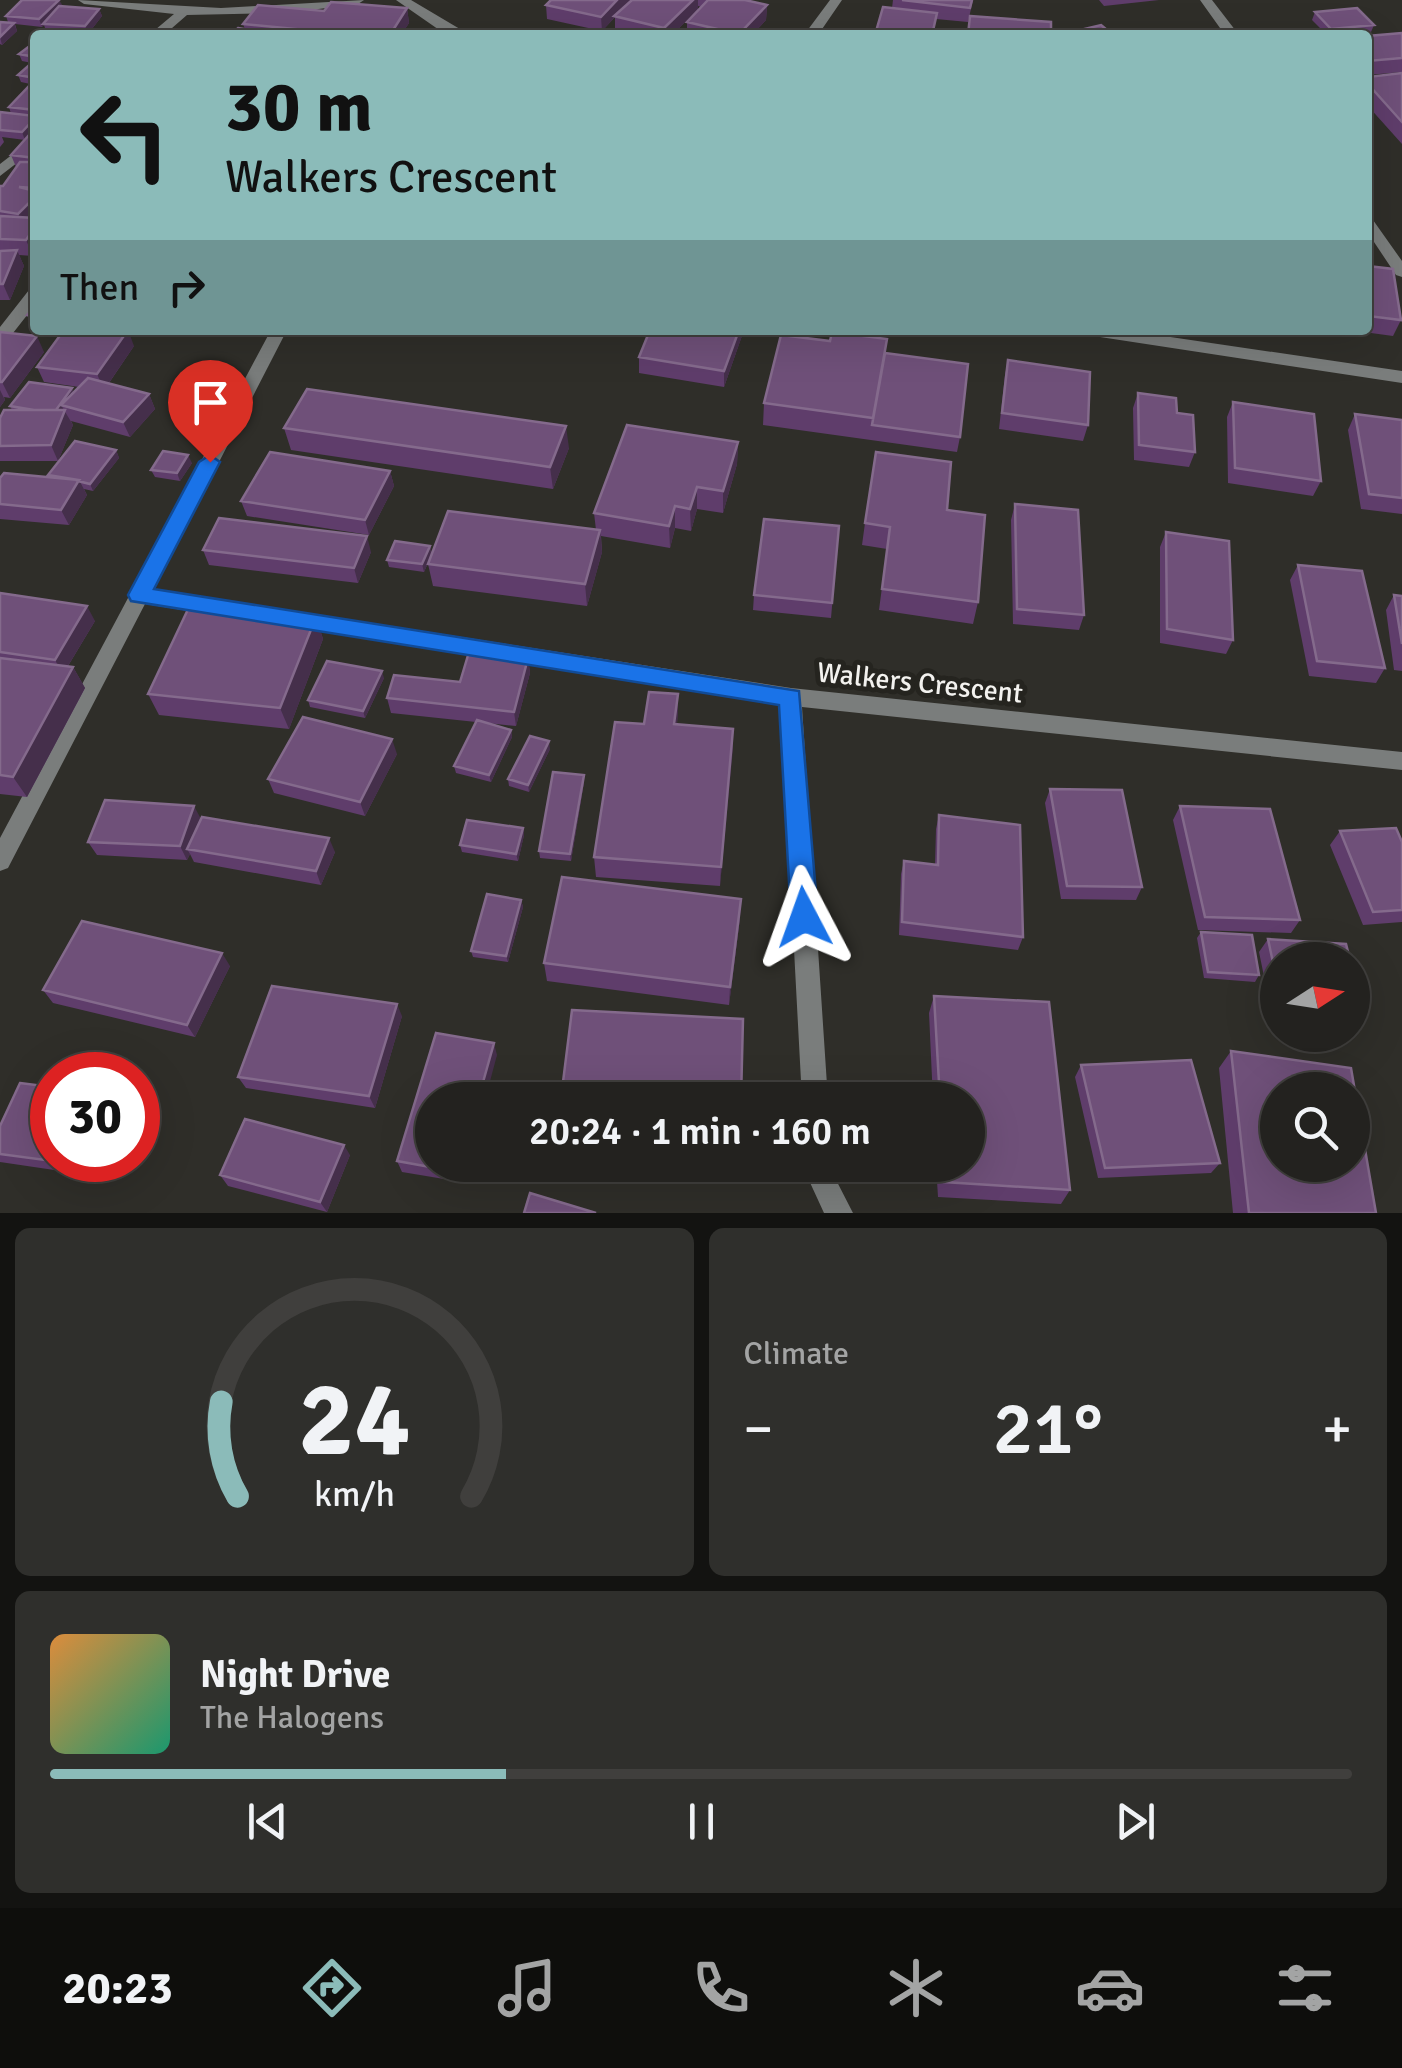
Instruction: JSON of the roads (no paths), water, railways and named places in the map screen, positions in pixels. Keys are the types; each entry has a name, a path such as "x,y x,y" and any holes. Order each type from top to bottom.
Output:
{"street":[{"path":"84,0 181,14 256,13 358,0"},
{"path":"402,0 448,30"},
{"path":"815,30 836,0"},
{"path":"1206,0 1228,30"},
{"path":"162,30 181,14"},
{"path":"0,172 30,145"},
{"path":"1372,229 1402,272"},
{"path":"0,338 30,300"},
{"path":"0,861 276,335"},
{"path":"1121,335 1402,377"},
{"name":"Walkers Crescent","path":"139,595 791,698 1402,760"},
{"path":"791,698 814,1082"},
{"path":"823,1182 840,1213"}]}
